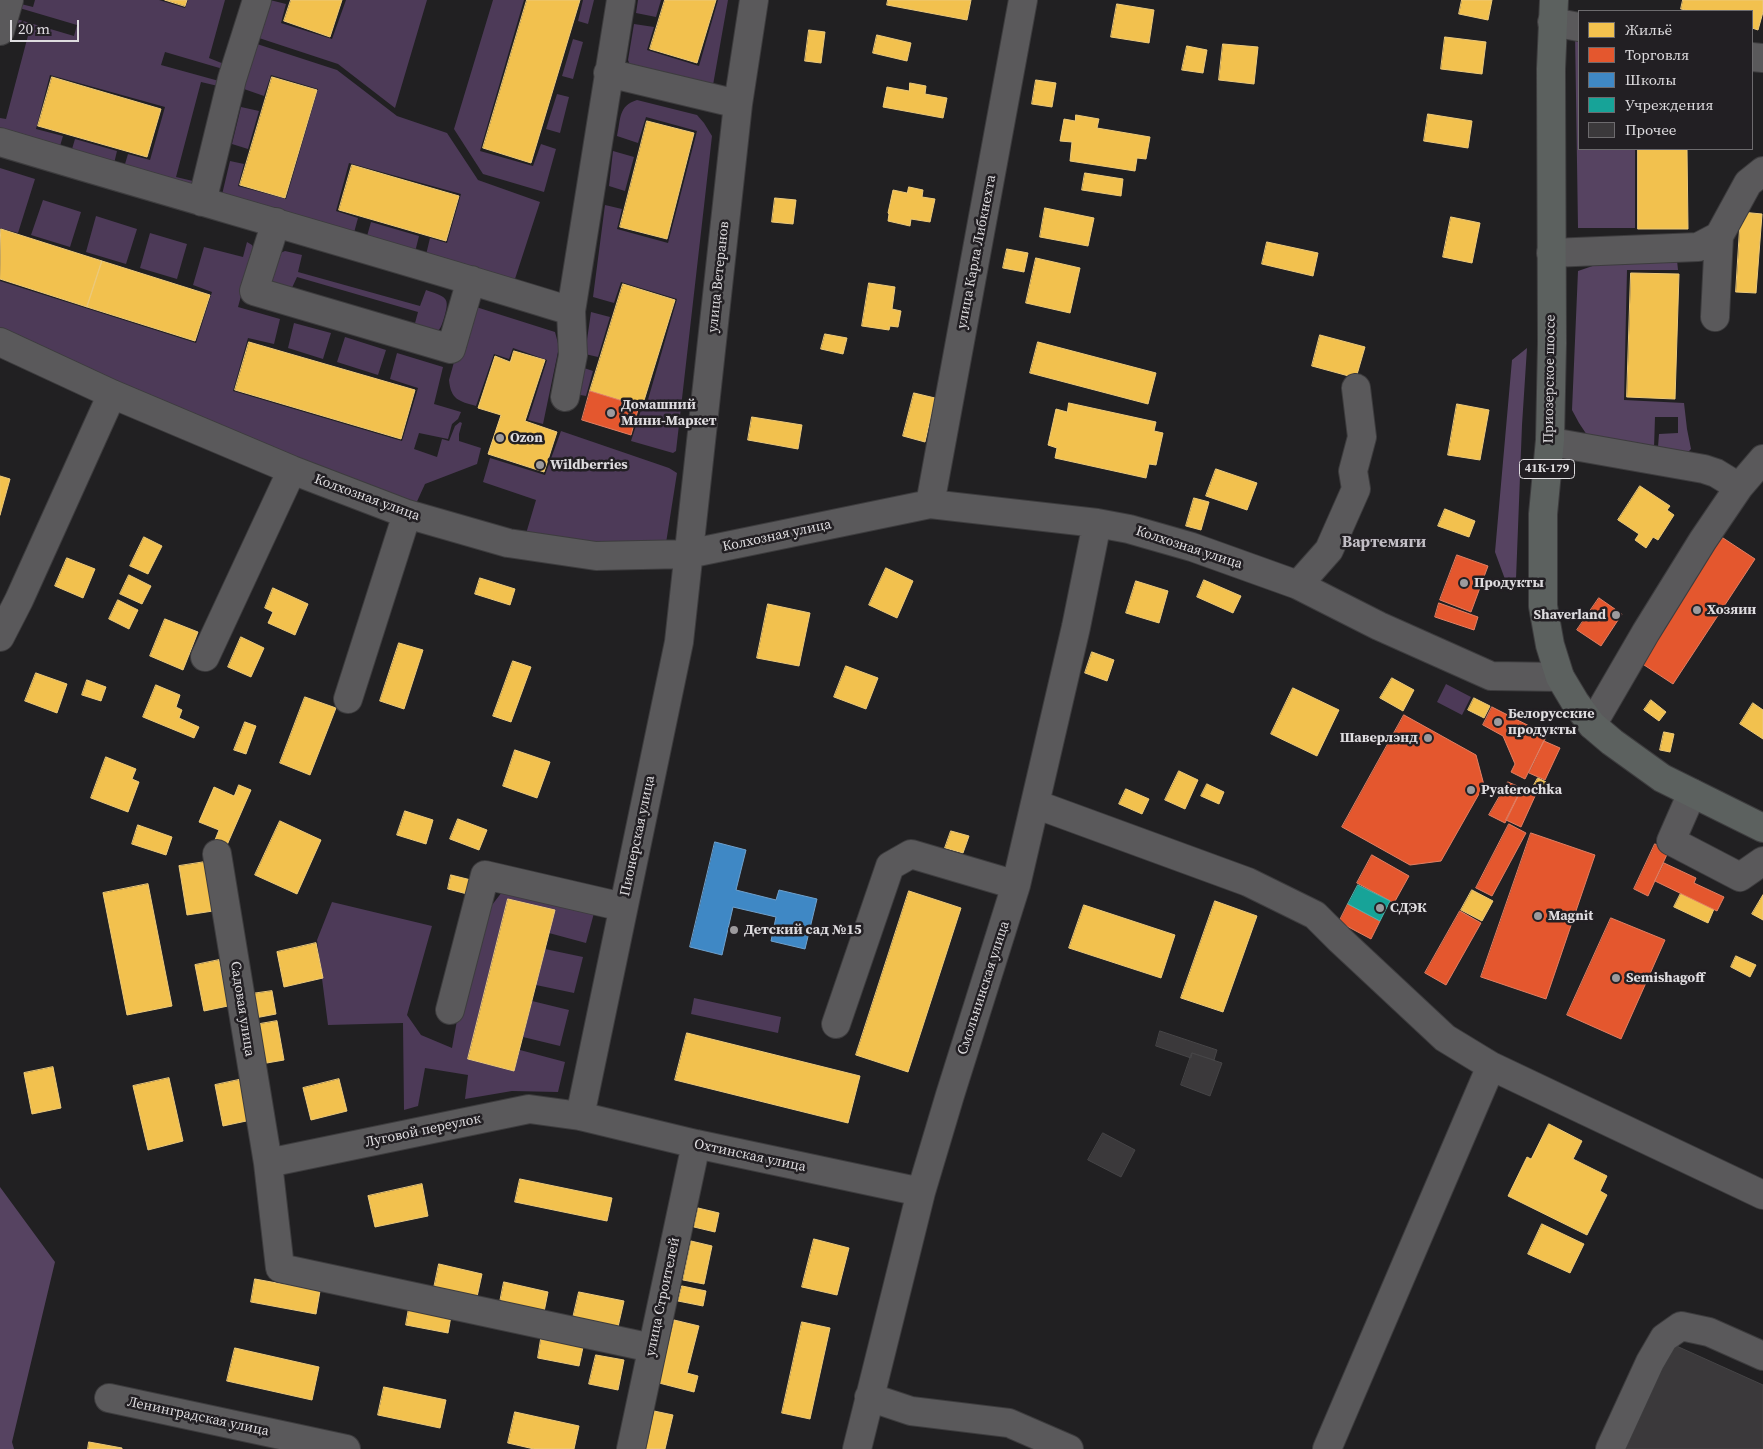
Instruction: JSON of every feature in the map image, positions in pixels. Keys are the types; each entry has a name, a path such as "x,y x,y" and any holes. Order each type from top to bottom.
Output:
{"main road":[{"name":"Приозерское шоссе","path":"1553,11 1552,343 1550,440 1543,514 1543,606 1550,645 1560,677 1575,702 1592,724 1612,742 1662,778 1763,828"}],"street":[{"path":"0,31 9,0"},
{"path":"202,202 232,78 257,0"},
{"path":"565,397 573,355 571,311 621,0"},
{"name":"улица Ветеранов","path":"688,554 738,104 754,0"},
{"name":"улица Карла Либкнехта","path":"930,504 1024,0"},
{"path":"1553,11 1578,26"},
{"path":"608,73 738,104"},
{"path":"0,142 276,222 571,311"},
{"path":"1715,317 1720,236 1748,183 1763,171"},
{"path":"276,222 254,291 451,349 471,280"},
{"path":"1551,253 1698,247 1720,236"},
{"name":"Колхозная улица","path":"0,342 112,394 292,470 407,514 508,543 596,556 688,554 930,504 1097,523 1128,529 1192,548 1298,586 1379,626 1490,676 1560,677"},
{"path":"1298,586 1329,550 1356,489 1352,471 1362,437 1356,388"},
{"path":"0,637 23,591 112,394"},
{"path":"1550,440 1557,443 1704,469 1716,473 1739,487"},
{"path":"1592,724 1703,540 1739,487 1763,459"},
{"path":"205,657 292,470"},
{"path":"348,699 407,514"},
{"name":"Смольнинская улица","path":"857,1449 921,1192 1016,885 1076,627 1097,523"},
{"name":"Пионерская улица","path":"580,1116 679,642 688,554"},
{"path":"1692,793 1671,841 1740,877 1763,861"},
{"path":"1035,804 1248,882 1315,914 1339,939 1445,1038 1491,1066 1763,1195"},
{"name":"Садовая улица","path":"217,854 268,1164 280,1268 652,1348"},
{"path":"836,1024 890,866 911,854 1016,885"},
{"path":"450,1010 485,875 624,907"},
{"path":"1327,1449 1491,1066"},
{"name":"Луговой переулок","path":"268,1164 529,1109 580,1116"},
{"name":"Охтинская улица","path":"580,1116 696,1144 921,1192"},
{"name":"улица Строителей","path":"631,1449 696,1144"},
{"path":"1610,1449 1650,1362 1664,1338 1681,1326 1709,1332 1763,1356"},
{"name":"Ленинградская улица","path":"109,1398 346,1449"},
{"path":"869,1398 911,1411 1009,1423 1069,1449"}],"shaded area":[{"path":"35,0 159,0 185,8 188,0 225,0 209,58 224,64 223,69 165,52 161,65 219,81 218,86 201,82 176,177 197,182 195,191 122,174 128,154 150,160 165,107 50,75 36,129 63,136 57,156 0,139 0,118 6,119 30,28 12,21 13,18 74,36 77,25 16,7 17,3 33,7"},
{"path":"270,0 286,4 281,23 332,39 346,0 427,0 395,108 338,64 259,38"},
{"path":"493,0 524,0 480,151 533,166 541,144 556,149 544,192 483,174 454,129"},
{"path":"583,0 594,0 588,24 578,21"},
{"path":"638,0 661,0 656,17 636,13"},
{"path":"718,0 728,0 713,85 631,68 628,60 634,24 654,27 647,50 699,66"},
{"path":"1575,31 1578,32 1578,150 1635,150 1635,228 1578,228"},
{"path":"573,39 583,42 573,79 562,76"},
{"path":"257,44 337,70 397,116 447,133 478,180 540,202 513,285 425,259 430,238 447,243 461,194 349,163 336,211 358,218 352,240 220,203 230,161 244,164 238,186 286,199 318,89 271,75 264,96 244,89"},
{"path":"557,94 569,97 560,133 546,129"},
{"path":"637,100 697,115 712,136 676,451 673,453 631,441 641,410 645,410 677,299 621,282 614,303 593,297 605,205 622,209 617,229 668,243 697,131 646,117 638,143 617,136 623,110 626,106"},
{"path":"241,107 259,111 248,149 232,144"},
{"path":"75,139 117,151 112,172 69,159"},
{"path":"613,151 634,157 625,191 609,186"},
{"path":"0,168 35,179 18,233 0,228"},
{"path":"43,200 81,212 70,247 31,235"},
{"path":"96,216 137,229 126,264 86,252"},
{"path":"371,222 419,236 414,256 365,243"},
{"path":"150,233 187,244 177,279 140,268"},
{"path":"247,242 254,249 238,307 280,319 274,344 248,338 233,391 402,441 418,388 390,379 397,353 443,367 434,404 461,412 458,419 452,424 448,439 419,433 414,449 437,457 442,439 449,441 455,426 460,422 462,423 459,441 481,448 477,464 425,484 414,508 296,462 0,330 0,281 196,343 212,292 193,285 204,247 243,257"},
{"path":"285,251 302,255 298,272 420,306 426,290 442,296 445,298 447,305 441,326 436,333 414,327 418,312 297,277 290,292 271,284 280,253"},
{"path":"1613,259 1677,260 1678,270 1627,270 1624,400 1684,403 1691,449 1688,452 1658,447 1659,434 1678,433 1678,417 1655,417 1654,448 1587,435 1572,410 1578,271"},
{"path":"476,307 555,332 559,347 543,424 528,420 547,360 513,348 509,359 494,354 476,406 461,401 454,396 449,380 468,312"},
{"path":"591,312 610,317 598,357 585,354"},
{"path":"294,323 331,333 323,359 288,348"},
{"path":"345,337 386,350 378,375 337,362"},
{"path":"1527,348 1516,579 1506,582 1495,552 1512,360"},
{"path":"581,367 593,371 586,396 575,394"},
{"path":"561,431 669,468 677,473 666,543 599,547 525,537 536,500 483,482 490,458 545,475"},
{"path":"1446,684 1471,697 1462,715 1437,702"},
{"path":"502,892 594,913 586,943 549,933 508,899 468,1059 514,1071 520,1050 565,1062 558,1092 512,1091 465,1099 468,1075 425,1068 418,1106 404,1110 403,1023 328,1025 317,940 332,902 432,926 407,1015 421,1035 452,1048 469,954 482,918"},
{"path":"545,949 583,957 574,993 536,985"},
{"path":"694,998 781,1017 778,1033 691,1014"},
{"path":"532,1001 569,1010 560,1046 523,1037"},
{"path":"0,1187 55,1262 12,1442 14,1449 0,1449"}],"building: Жильё":[{"path":"165,0 187,0 185,6"},
{"path":"291,0 342,0 330,37 284,21"},
{"path":"527,0 580,0 531,163 483,148"},
{"path":"665,0 716,0 697,63 650,49"},
{"path":"888,0 971,0 967,20 887,5"},
{"path":"1462,0 1492,0 1488,20 1459,14"},
{"path":"1683,0 1763,0 1763,12 1758,30 1753,28 1753,10 1681,9"},
{"path":"1117,4 1154,10 1149,43 1111,37"},
{"path":"809,30 825,32 821,63 805,61"},
{"path":"877,35 911,43 907,61 873,53"},
{"path":"1445,37 1486,42 1482,74 1441,69"},
{"path":"1223,44 1258,47 1254,84 1219,80"},
{"path":"1187,46 1207,50 1203,73 1182,70"},
{"path":"52,77 161,109 147,157 38,126"},
{"path":"272,77 317,90 285,198 240,185"},
{"path":"1036,80 1056,83 1052,107 1032,104"},
{"path":"910,83 926,86 925,94 947,98 943,118 883,107 887,87 909,91"},
{"path":"1428,114 1472,121 1468,148 1424,141"},
{"path":"1076,115 1099,119 1097,128 1150,137 1146,159 1137,158 1135,171 1070,161 1072,142 1060,141 1064,119 1075,121"},
{"path":"647,121 694,133 667,239 620,227"},
{"path":"1638,150 1687,150 1688,229 1638,229"},
{"path":"352,165 459,196 446,241 339,210"},
{"path":"1085,173 1123,179 1121,196 1082,190"},
{"path":"909,187 923,190 922,197 935,199 930,222 911,219 910,226 888,221 893,190 907,193"},
{"path":"775,198 796,200 793,224 772,222"},
{"path":"1045,208 1094,218 1088,246 1040,237"},
{"path":"1741,212 1762,214 1756,293 1736,292"},
{"path":"1451,217 1480,223 1472,263 1443,257"},
{"path":"1,229 102,261 87,307 0,279"},
{"path":"1267,242 1318,253 1313,276 1262,264"},
{"path":"1007,249 1028,253 1024,272 1003,268"},
{"path":"1036,258 1080,268 1070,313 1026,303"},
{"path":"102,261 210,295 195,341 87,307"},
{"path":"1631,273 1679,274 1675,399 1627,397"},
{"path":"869,283 895,287 892,309 901,311 898,327 890,326 889,330 862,326"},
{"path":"623,284 675,300 642,407 590,391"},
{"path":"825,334 847,338 843,354 821,349"},
{"path":"1320,335 1365,347 1356,378 1312,366"},
{"path":"249,342 415,390 401,439 235,390"},
{"path":"1038,342 1156,373 1148,404 1030,373"},
{"path":"514,351 545,360 525,421 557,432 544,472 488,454 501,415 478,408 495,356 510,362"},
{"path":"914,393 935,398 925,442 903,436"},
{"path":"1069,403 1156,422 1154,431 1163,433 1156,465 1149,464 1146,478 1055,458 1057,448 1048,445 1056,409 1067,412"},
{"path":"1457,404 1489,410 1480,460 1448,455"},
{"path":"752,417 802,425 798,449 748,440"},
{"path":"1216,469 1257,483 1247,510 1206,496"},
{"path":"0,476 10,479 0,515"},
{"path":"1640,486 1670,506 1667,510 1674,515 1658,540 1653,537 1646,548 1635,540 1639,534 1618,520"},
{"path":"1194,498 1209,502 1201,530 1186,526"},
{"path":"1445,509 1475,521 1469,537 1438,526"},
{"path":"144,537 162,546 148,574 130,566"},
{"path":"67,558 95,569 83,598 55,586"},
{"path":"886,568 913,581 897,618 869,605"},
{"path":"129,575 151,586 142,604 120,594"},
{"path":"480,578 515,589 510,605 475,594"},
{"path":"1204,580 1241,596 1233,613 1197,597"},
{"path":"1136,581 1168,591 1159,623 1126,613"},
{"path":"273,588 308,604 295,635 268,623 273,612 265,608"},
{"path":"118,600 138,610 129,629 109,619"},
{"path":"768,604 810,613 799,666 757,658"},
{"path":"165,619 198,632 183,670 150,656"},
{"path":"241,637 264,648 251,677 228,667"},
{"path":"399,643 423,650 404,709 380,701"},
{"path":"1092,652 1114,660 1107,681 1085,673"},
{"path":"513,661 531,667 511,722 493,716"},
{"path":"846,666 878,678 866,709 834,697"},
{"path":"36,673 67,684 57,713 25,701"},
{"path":"1392,678 1414,690 1403,711 1380,698"},
{"path":"87,680 106,687 101,701 82,695"},
{"path":"156,685 180,695 176,707 182,710 179,718 199,727 194,738 143,717"},
{"path":"1293,688 1339,710 1317,756 1271,734"},
{"path":"305,697 336,708 310,775 280,763"},
{"path":"1474,698 1490,706 1484,718 1468,710"},
{"path":"1651,700 1666,712 1659,721 1644,710"},
{"path":"1753,703 1763,710 1763,739 1740,724"},
{"path":"245,722 256,726 246,754 234,750"},
{"path":"1664,732 1674,734 1670,752 1660,750"},
{"path":"515,750 550,762 537,798 503,786"},
{"path":"106,757 136,769 132,779 139,782 128,812 91,798"},
{"path":"1179,771 1198,780 1185,809 1165,800"},
{"path":"1538,778 1546,782 1543,789 1534,785"},
{"path":"1207,784 1224,792 1219,804 1201,796"},
{"path":"239,785 251,790 227,845 215,840 219,830 199,822 214,787 234,796"},
{"path":"1126,789 1149,799 1142,814 1119,804"},
{"path":"405,811 433,820 426,844 397,835"},
{"path":"458,819 487,830 479,850 450,839"},
{"path":"280,821 321,840 297,894 255,875"},
{"path":"138,825 172,837 166,855 132,844"},
{"path":"951,831 969,836 963,853 945,848"},
{"path":"205,862 213,911 187,915 179,866"},
{"path":"451,875 475,881 471,895 448,889"},
{"path":"148,884 172,1006 127,1015 103,893"},
{"path":"1472,890 1493,901 1482,921 1461,910"},
{"path":"909,891 961,908 908,1072 856,1055"},
{"path":"1681,893 1714,909 1708,923 1674,907"},
{"path":"1763,895 1763,920 1752,914"},
{"path":"508,899 555,910 514,1071 468,1059"},
{"path":"1215,901 1257,916 1223,1012 1181,998"},
{"path":"1084,905 1175,935 1161,978 1069,948"},
{"path":"316,943 323,978 284,987 277,952"},
{"path":"1736,956 1756,965 1750,977 1731,967"},
{"path":"219,960 228,1006 204,1011 195,965"},
{"path":"272,991 276,1014 255,1018 251,994"},
{"path":"277,1021 284,1060 261,1064 254,1025"},
{"path":"687,1033 860,1076 848,1123 675,1080"},
{"path":"53,1067 61,1108 32,1114 24,1073"},
{"path":"169,1078 183,1141 148,1150 133,1086"},
{"path":"243,1079 251,1120 223,1126 215,1085"},
{"path":"339,1079 347,1111 311,1120 303,1088"},
{"path":"1549,1124 1582,1141 1573,1159 1607,1176 1600,1191 1607,1195 1587,1235 1508,1196 1527,1157 1531,1159"},
{"path":"520,1179 612,1198 607,1221 515,1202"},
{"path":"422,1184 428,1216 375,1227 368,1196"},
{"path":"698,1208 719,1213 715,1232 694,1227"},
{"path":"1542,1224 1584,1244 1570,1273 1528,1254"},
{"path":"814,1239 849,1248 837,1295 802,1287"},
{"path":"691,1241 712,1246 704,1284 683,1280"},
{"path":"439,1264 482,1274 477,1297 434,1288"},
{"path":"255,1279 320,1291 316,1314 251,1302"},
{"path":"504,1282 548,1292 544,1312 500,1302"},
{"path":"682,1286 706,1291 703,1306 678,1301"},
{"path":"579,1292 624,1301 618,1327 573,1318"},
{"path":"409,1308 451,1316 448,1333 406,1325"},
{"path":"674,1320 699,1326 687,1373 698,1376 694,1392 659,1383"},
{"path":"802,1322 830,1328 810,1419 782,1413"},
{"path":"541,1339 583,1347 579,1366 538,1358"},
{"path":"235,1348 319,1367 312,1400 227,1381"},
{"path":"596,1355 624,1360 618,1390 589,1384"},
{"path":"384,1387 446,1400 440,1428 378,1415"},
{"path":"654,1411 673,1415 665,1449 646,1449"},
{"path":"515,1412 579,1426 574,1449 534,1449 508,1443"},
{"path":"89,1442 122,1448 122,1449 88,1449"}],"building: Торговля":[{"name":"Домашний Мини-Маркет","path":"590,391 639,406 631,435 582,420"},
{"name":"Хозяин","path":"1720,536 1755,559 1673,684 1638,661"},
{"name":"Продукты","path":"1457,555 1488,566 1471,612 1440,600"},
{"path":"1599,598 1622,614 1601,646 1577,630"},
{"path":"1439,603 1478,617 1474,630 1435,617"},
{"path":"1492,707 1547,735 1525,779 1511,772 1515,764 1503,736 1483,725"},
{"path":"1404,715 1476,755 1484,785 1441,861 1410,865 1342,827"},
{"path":"1544,741 1560,748 1545,780 1529,773"},
{"path":"1508,782 1522,788 1505,823 1489,815"},
{"path":"1522,788 1536,794 1521,827 1506,820"},
{"path":"1509,824 1526,833 1492,896 1476,888"},
{"name":"Magnit","path":"1531,833 1595,855 1546,999 1481,977"},
{"path":"1655,844 1669,850 1648,896 1634,889"},
{"path":"1372,855 1409,876 1394,903 1357,883"},
{"path":"1664,863 1696,878 1694,883 1724,897 1717,911 1655,881"},
{"path":"1348,904 1380,921 1371,939 1339,922"},
{"path":"1460,911 1481,923 1446,985 1425,973"},
{"name":"Semishagoff","path":"1611,918 1665,940 1621,1039 1567,1015"}],"building: Школы":[{"path":"715,842 746,850 736,890 776,900 779,890 817,899 805,949 771,941 776,917 733,907 722,955 690,947"}],"building: Учреждения":[{"path":"1358,885 1390,901 1380,921 1348,904"}],"building: Прочее":[{"path":"1160,1031 1217,1050 1214,1060 1192,1053 1191,1058 1156,1046"},
{"path":"1192,1053 1222,1063 1210,1096 1181,1085"},
{"path":"1103,1133 1135,1150 1121,1177 1088,1160"},
{"path":"1672,1344 1763,1385 1763,1449 1625,1449"}],"place":[{"name":"Домашний Мини-Маркет","path":"611,413"},
{"name":"Ozon","path":"500,438"},
{"name":"Wildberries","path":"540,465"},
{"name":"Продукты","path":"1464,583"},
{"name":"Хозяин","path":"1697,610"},
{"name":"Shaverland","path":"1616,615"},
{"name":"Белорусские продукты","path":"1498,722"},
{"name":"Шаверлэнд","path":"1428,738"},
{"name":"Pyaterochka","path":"1471,790"},
{"name":"СДЭК","path":"1380,908"},
{"name":"Magnit","path":"1538,916"},
{"name":"Детский сад №15","path":"734,930"},
{"name":"Semishagoff","path":"1616,978"}],"district":[{"name":"Вартемяги","path":"1384,543"}]}
